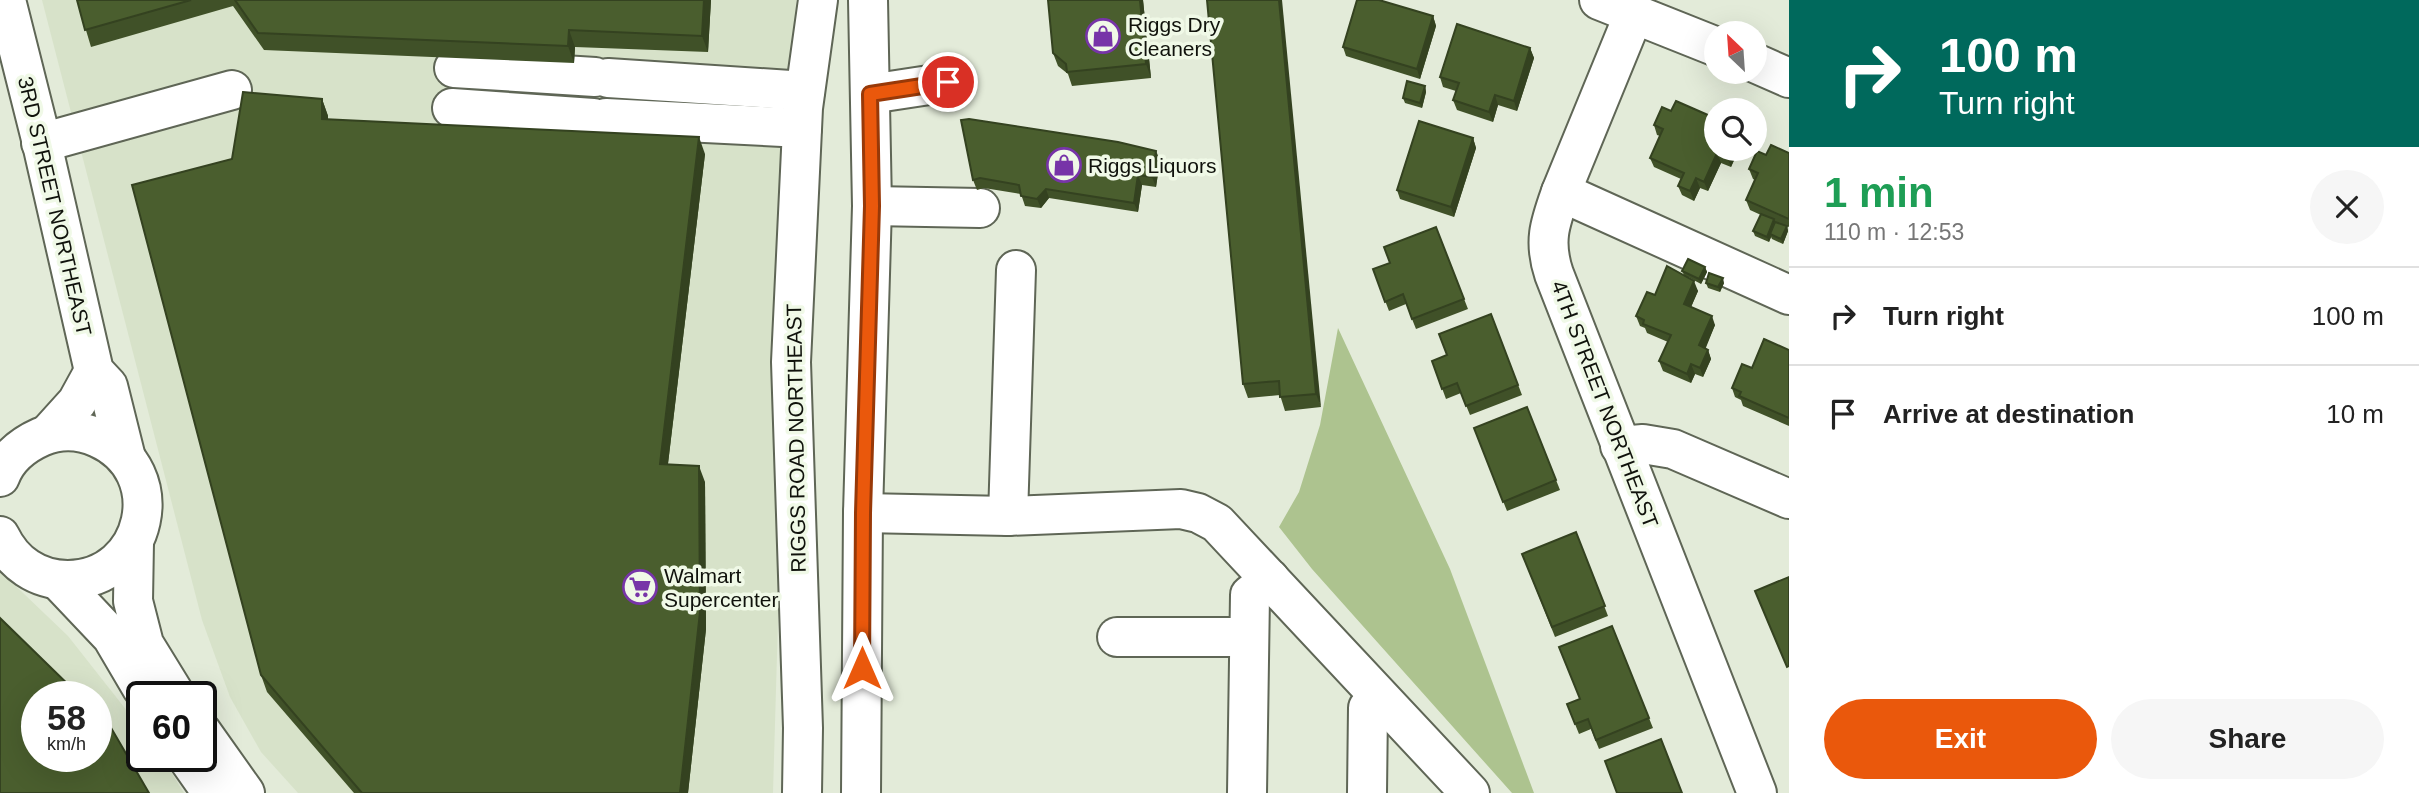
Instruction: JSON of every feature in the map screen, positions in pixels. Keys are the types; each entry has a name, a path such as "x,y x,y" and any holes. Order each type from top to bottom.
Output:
{"street":[{"name":"3RD STREET NORTHEAST","path":"6,0 16,108 41,143 94,371 108,386 127,458 138,478 143,499 142,522 134,542"},
{"name":"RIGGS ROAD NORTHEAST","path":"802,793 803,727 791,362 804,110 818,0"},
{"path":"861,793 863,513 872,206 868,0"},
{"path":"1599,0 1704,42"},
{"name":"4TH STREET NORTHEAST","path":"1634,14 1561,192 1548,235 1550,262 1757,793"},
{"path":"454,68 601,78 804,110"},
{"path":"1768,69 1789,78"},
{"path":"870,94 948,82"},
{"path":"41,143 232,90"},
{"path":"452,108 600,118 804,110"},
{"path":"1561,192 1789,295"},
{"path":"872,206 980,208"},
{"path":"1008,516 1016,270"},
{"path":"49,433 76,402 94,371"},
{"path":"5,463 31,442 49,433 69,431 110,443 127,458"},
{"path":"1620,446 1643,444 1673,449 1789,499"},
{"path":"863,513 1008,516 1181,509 1198,513 1217,523 1470,793"},
{"path":"0,536 19,563 36,574 58,580 80,580 101,573 120,560 134,542"},
{"path":"134,542 133,601 144,644 167,681"},
{"path":"1247,793 1250,595 1270,579"},
{"path":"58,580 112,637 139,681"},
{"path":"1117,637 1248,637"},
{"path":"1367,793 1368,708 1378,697"},
{"path":"217,754 245,793"},
{"path":"197,772 212,793"}],"shaded area":[{"path":"42,0 796,0 773,793 298,793 261,752 230,697 202,620"},
{"path":"0,571 68,636 103,681 21,681 21,772 112,772 112,692 126,710 126,772 171,772 184,793 0,793"}],"green space":[{"path":"1338,328 1450,569 1534,793 1512,793 1312,569 1279,527 1299,492 1320,425"}],"building":[{"path":"77,0 191,0 85,30"},
{"path":"235,0 704,0 702,36 569,30 568,46 258,33"},
{"path":"1048,0 1140,0 1146,64 1067,72 1066,64 1053,53"},
{"path":"1207,0 1279,0 1316,394 1280,397 1279,381 1243,384"},
{"path":"1357,0 1379,0 1433,16 1417,69 1343,47"},
{"path":"1457,24 1530,48 1514,101 1495,95 1489,112 1453,100 1459,83 1440,77"},
{"path":"1407,81 1425,86 1420,103 1403,98"},
{"path":"243,92 322,99 322,119 699,137 660,464 699,466 700,612 680,793 362,793 261,675 132,185 232,159"},
{"path":"1676,101 1704,113 1704,161 1713,161 1704,182 1696,178 1690,191 1678,186 1684,173 1650,158 1663,129 1654,125 1662,107 1671,111"},
{"path":"969,119 1118,142 1156,151 1152,177 1138,175 1134,203 1046,189 1037,199 1021,196 1019,185 980,178 973,180 961,120"},
{"path":"1419,121 1473,138 1451,207 1397,190"},
{"path":"1771,145 1789,153 1789,219 1746,200 1758,173 1749,169 1753,161 1767,161"},
{"path":"1761,214 1774,219 1767,237 1753,231"},
{"path":"1775,222 1787,226 1781,239 1770,234"},
{"path":"1436,227 1464,299 1412,319 1403,294 1385,302 1373,269 1390,263 1384,247"},
{"path":"1688,259 1705,267 1699,279 1682,271"},
{"path":"1667,266 1694,281 1684,304 1712,316 1699,345 1708,350 1700,368 1691,364 1687,374 1659,361 1671,335 1643,324 1644,320 1636,316 1647,292 1655,295"},
{"path":"1709,273 1723,278 1718,287 1706,283"},
{"path":"1491,314 1518,385 1466,406 1457,383 1442,389 1432,361 1447,355 1439,334"},
{"path":"1764,339 1789,350 1789,418 1739,396 1741,392 1732,388 1742,364 1752,368"},
{"path":"1527,407 1556,480 1503,502 1474,428"},
{"path":"1576,532 1605,606 1552,627 1522,554"},
{"path":"1789,577 1789,666 1787,667 1755,591"},
{"path":"0,618 65,681 21,681 21,772 112,772 112,729 126,753 126,772 137,772 149,793 0,793"},
{"path":"1612,626 1649,718 1596,740 1588,719 1575,724 1567,704 1580,699 1559,647"},
{"path":"1661,739 1682,793 1617,793 1605,761"}],"place":[{"name":"Riggs Dry Cleaners","path":"1103,36"},
{"name":"Riggs Liquors","path":"1064,165"},
{"name":"Walmart Supercenter","path":"640,587"}],"route":[{"path":"862,668 863,513 872,206 870,94 948,82"}]}
